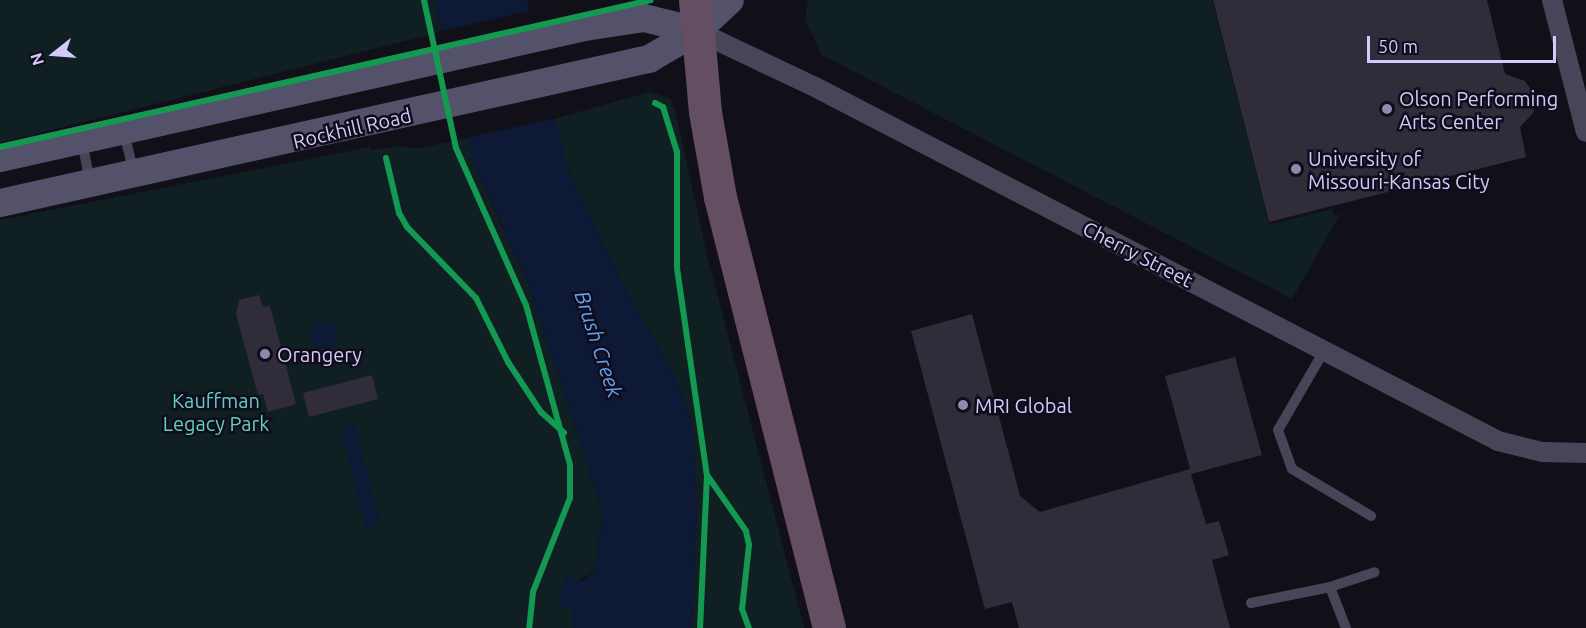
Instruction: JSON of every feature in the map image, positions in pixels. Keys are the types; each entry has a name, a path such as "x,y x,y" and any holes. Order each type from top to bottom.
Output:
{"highway":[{"path":"696,15 720,197 829,628"}],"main road":[{"name":"Rockhill Road","path":"0,203 135,176 650,59 696,15 730,0"},
{"path":"0,158 585,27 644,18 696,15"}],"street":[{"path":"1552,0 1586,132"},
{"name":"Cherry Street","path":"696,15 827,93 1498,441 1542,452 1586,453"}],"lane":[{"path":"124,132 135,176"},
{"path":"82,141 90,185"},
{"path":"1324,351 1278,430 1292,469 1371,516"},
{"path":"1251,603 1330,587 1375,572"},
{"path":"1330,587 1346,628"}],"green space":[{"path":"0,0 434,0 441,32 0,143"},
{"path":"808,0 1212,0 1269,225 1332,209 1334,216 1340,214 1292,299 822,55 805,19"},
{"path":"649,92 670,98 676,114 706,251 804,628 692,628 697,497 692,423 673,372 624,286 568,169 554,119"},
{"name":"Kauffman Legacy Park","path":"468,138 482,183 527,281 603,513 594,571 576,581 557,601 572,610 573,628 0,628 0,220 370,147 371,150 398,146 415,149"}],"water":[{"name":"Brush Creek","path":"434,0 527,0 568,169 624,286 673,372 692,423 697,497 692,628 573,628 572,610 557,602 565,577 583,581 594,571 603,513 527,281 475,166"},
{"path":"324,321 334,325 338,335 334,345 324,349 314,345 310,335 314,325"},
{"path":"350,423 355,426 380,521 370,529 365,525 341,431"}],"pier":[{"path":"532,10 557,118 465,138 438,32"}],"building":[{"name":"Olson Performing Arts Center","path":"1213,0 1487,0 1505,74 1525,81 1536,96 1533,113 1520,127 1526,157 1269,222"},
{"name":"Orangery","path":"259,295 263,307 270,306 296,404 268,412 263,394 258,395 236,314 239,300"},
{"name":"MRI Global","path":"972,314 1020,496 1040,512 1190,469 1165,376 1235,357 1262,455 1191,474 1206,524 1219,521 1229,555 1212,560 1230,628 1019,628 1012,602 985,609 911,331"},
{"path":"372,375 378,399 309,417 303,393"}],"cycle path":[{"path":"424,0 456,148 526,305 570,465 570,498 533,592 529,628"},
{"path":"0,147 651,0"},
{"path":"655,103 663,107 677,152 677,268 707,475 700,628"},
{"path":"386,158 399,213 407,227 476,298 508,362 541,412 564,433"},
{"path":"707,475 746,531 749,545 742,609 749,628"}],"place":[{"name":"Olson Performing Arts Center","path":"1387,109"},
{"name":"University of Missouri-Kansas City","path":"1296,169"},
{"name":"Orangery","path":"265,354"},
{"name":"MRI Global","path":"963,405"}]}
